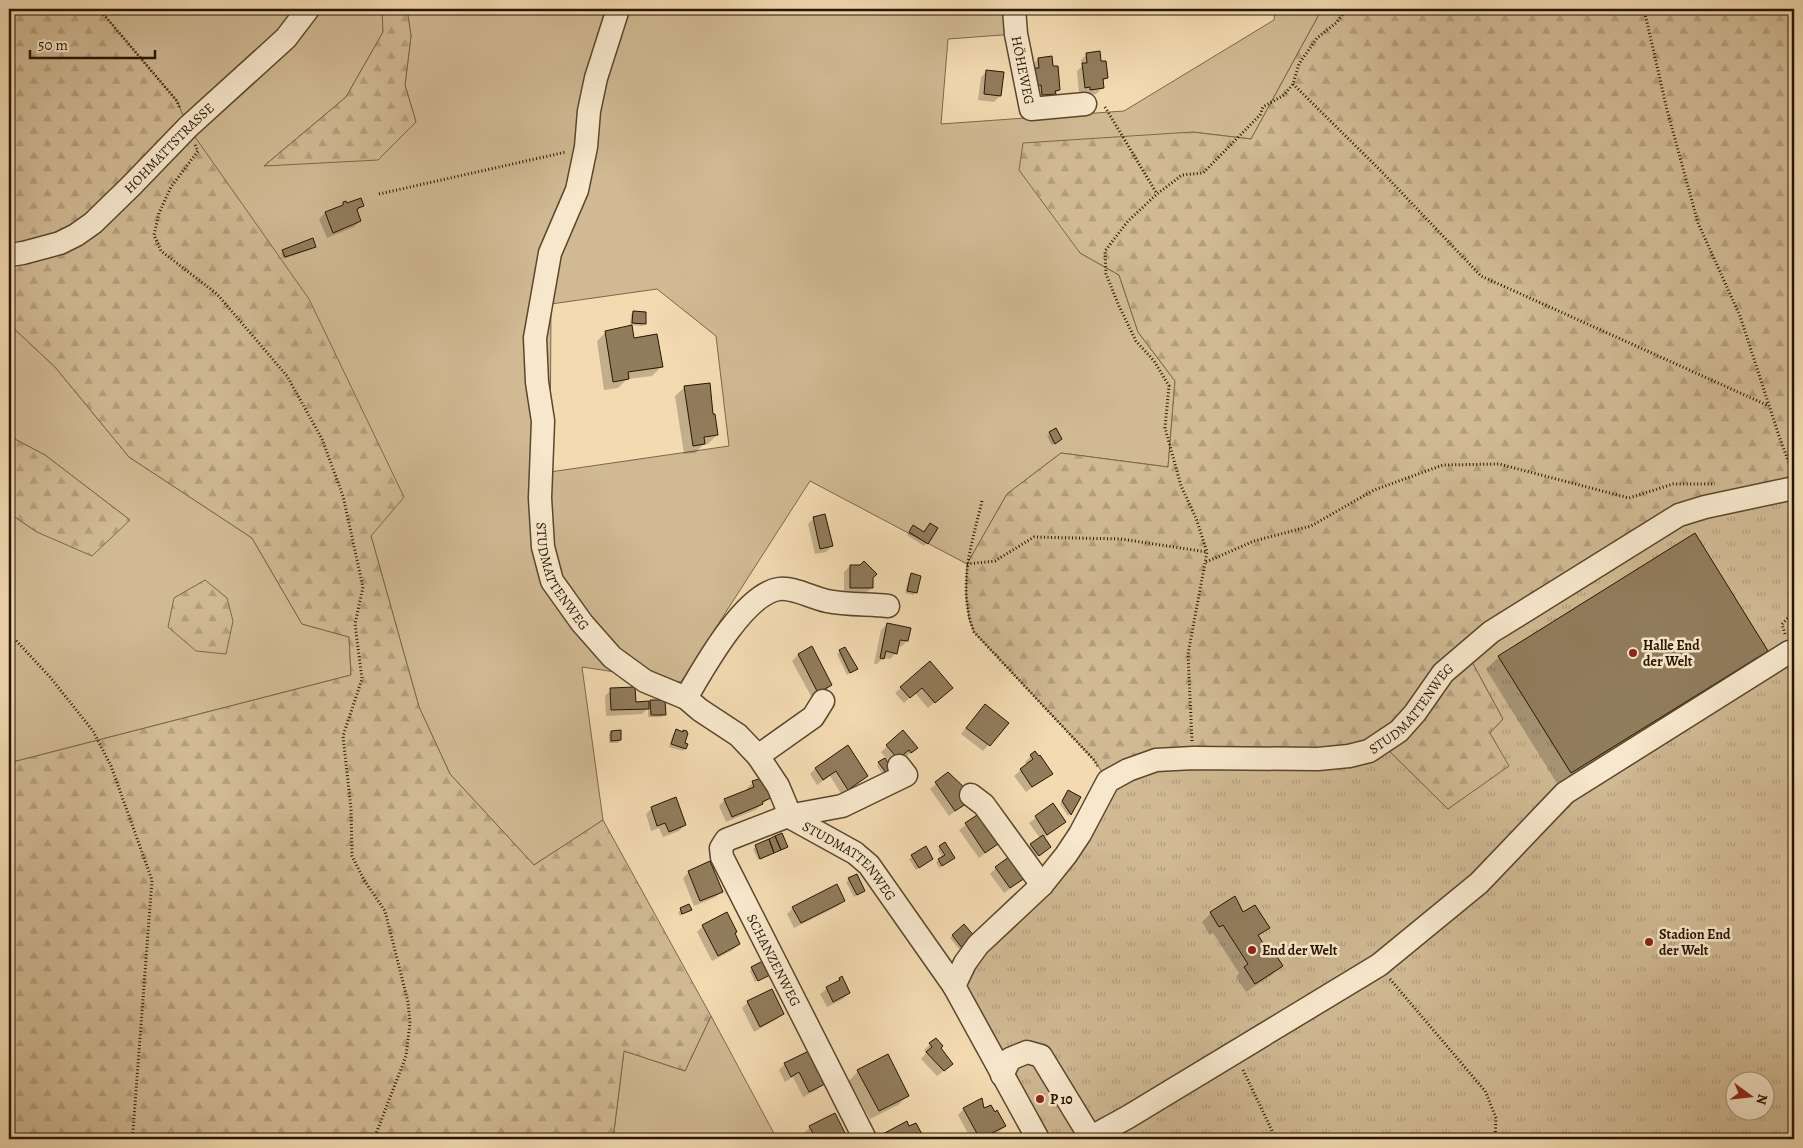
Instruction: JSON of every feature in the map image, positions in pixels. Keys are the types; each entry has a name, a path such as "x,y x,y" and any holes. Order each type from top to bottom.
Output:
{"street":[{"name":"HOHMATTSTRASSE","path":"9,255 60,243 76,235 92,223 188,127 286,38 308,9"},
{"name":"STUDMATTENWEG","path":"618,9 596,78 589,110 586,147 577,190 550,253 535,338 537,382 543,421 540,498 543,547 552,581 582,623 612,657 645,681 686,698 738,735 758,756 778,786 786,805 788,816 855,853 869,865 954,986 1038,1139"},
{"name":"HÖHEWEG","path":"1014,9 1016,34 1031,109 1085,104"},
{"name":"STUDMATTENWEG","path":"1108,781 1128,770 1156,760 1193,758 1318,759 1349,756 1368,751 1399,731 1415,713 1443,673 1491,632 1678,515 1794,488"},
{"path":"686,698 713,652 747,609 767,592 780,589 828,601 888,606"},
{"path":"1002,1075 1010,1059 1027,1052 1041,1056 1089,1139 1379,965 1480,883 1565,793 1789,652"},
{"path":"758,756 813,717 823,701"},
{"path":"788,816 842,806 906,774 899,766"},
{"path":"954,986 965,963 978,945 1042,885 1066,855 1108,781"},
{"path":"971,795 984,805 1042,885"},
{"name":"SCHANZENWEG","path":"788,816 726,840 721,848 722,857 865,1139"}],"path":[{"path":"99,9 176,101 198,151 171,187 159,213 154,235 161,250 217,294 287,376 322,439 343,496 363,588 355,624 362,679 343,736 350,809 352,856 364,880 385,911 408,1002 410,1023 406,1056 374,1139"},
{"path":"1193,758 1188,654 1207,552 1196,518 1181,486 1165,428 1169,386 1154,360 1136,341 1119,306 1106,274 1105,251 1128,221 1157,194 1182,175 1203,173 1260,115 1263,107 1284,95 1293,84 1299,64 1316,38 1336,23 1347,9"},
{"path":"1644,9 1667,110 1698,223 1740,316 1794,477"},
{"path":"1293,84 1381,171 1482,276 1769,406"},
{"path":"1085,104 1103,103 1108,115 1157,194"},
{"path":"379,194 586,147"},
{"path":"1205,563 1254,541 1311,526 1374,490 1444,465 1499,464 1629,498 1673,484 1718,484 1741,500"},
{"path":"982,501 967,564 966,595 969,618 974,632 1094,760 1108,781"},
{"path":"967,564 995,561 1034,537 1121,539 1207,552"},
{"path":"1789,652 1782,624 1794,612"},
{"path":"9,632 50,677 93,730 111,766 152,880 131,1139"},
{"path":"1379,965 1485,1092 1496,1118 1496,1139"},
{"path":"1235,1052 1276,1139"}],"green space":[{"path":"9,9 99,9 177,101 188,127 309,299 404,497 371,536 419,707 450,774 534,865 603,820 711,1016 685,1071 624,1051 613,1139 9,1139 9,763 351,675 349,637 302,624 252,538 129,457 55,367 9,324"},
{"path":"99,9 382,9 383,32 346,97 265,165 416,122 405,85 411,36 407,9 1014,9 1016,34 948,39 941,124 1124,111 1274,20 1275,9 1322,9 1251,139 1192,132 1080,253 1119,275 1138,332 1175,381 1168,467 1061,453 1007,494 967,564 810,481 681,682 582,667 603,820 534,865 450,774 419,707 371,536","holes":["657,289 716,336 729,446 550,472 551,304"]},
{"path":"382,9 407,9 411,36 405,85 416,122 378,160 264,166 346,97 383,32"},
{"path":"1322,9 1794,9 1794,488 1470,658 1503,719 1490,733 1510,766 1448,809 1381,743 1108,781 1094,760 974,632 969,619 966,595 967,564 1007,494 1061,453 1168,467 1175,381 1138,332 1119,275 1080,253 1019,170 1023,143 1192,132 1251,139"},
{"path":"9,324 55,367 129,457 252,538 302,624 349,637 351,675 9,763 9,513 37,532 130,520 45,455 9,436","holes":["205,581 227,598 174,598"]},
{"path":"9,436 45,455 130,520 92,556 37,532 9,513"},
{"path":"1794,488 1794,1139 1038,1139 954,986 1128,770 1381,743 1448,809 1509,766 1490,733 1503,719 1470,658 1679,515"},
{"path":"205,580 227,598 233,621 226,654 196,651 168,627 174,598"},
{"path":"711,1016 777,1139 613,1139 624,1051 685,1071"}],"building":[{"path":"1100,51 1101,61 1106,61 1108,78 1103,79 1104,88 1090,90 1090,87 1085,88 1082,63 1087,63 1086,53"},
{"path":"1052,56 1053,66 1058,66 1060,90 1055,91 1056,94 1042,95 1041,85 1036,86 1034,68 1039,68 1038,58"},
{"path":"986,70 1004,72 1001,96 984,94"},
{"path":"361,198 364,206 357,210 361,221 333,233 325,212 343,205 343,202 346,201 347,203"},
{"path":"313,238 316,247 285,257 282,250"},
{"path":"633,311 646,312 646,324 632,323"},
{"path":"632,325 634,338 657,334 663,367 628,372 629,379 613,382 605,331"},
{"path":"710,383 713,414 715,414 718,435 704,437 705,444 693,446 684,386"},
{"path":"1056,428 1062,439 1055,444 1049,432"},
{"path":"825,514 833,546 820,549 813,517"},
{"path":"930,523 938,528 928,544 909,532 913,525 924,532"},
{"name":"Halle End der Welt","path":"1695,533 1768,651 1571,773 1498,656"},
{"path":"864,561 877,574 873,578 873,588 850,588 850,565 860,565"},
{"path":"911,573 921,576 917,593 907,591"},
{"path":"887,623 911,628 908,641 900,640 897,654 886,651 884,659 880,658"},
{"path":"812,646 832,685 818,693 798,654"},
{"path":"845,647 858,669 850,673 839,650"},
{"path":"930,661 953,688 935,703 922,688 910,698 900,687"},
{"path":"635,687 636,702 649,701 649,709 611,710 610,688"},
{"path":"650,700 665,700 666,715 651,715"},
{"path":"985,704 1009,723 990,746 966,728"},
{"path":"676,729 683,732 683,730 687,731 688,733 685,743 688,744 686,749 671,744"},
{"path":"621,730 621,740 611,741 611,731"},
{"path":"903,730 918,748 911,753 909,750 898,759 886,745"},
{"path":"848,745 868,776 848,790 836,771 823,780 815,768"},
{"path":"1035,751 1053,774 1032,787 1020,769 1033,759 1030,755"},
{"path":"885,758 893,770 887,774 878,762"},
{"path":"948,772 968,791 969,802 955,811 935,782"},
{"path":"759,779 773,797 762,802 763,804 732,817 724,799 754,787 752,781"},
{"path":"1068,790 1081,797 1071,815 1062,801"},
{"path":"676,797 686,825 669,832 665,823 657,826 651,807"},
{"path":"1053,803 1066,822 1047,835 1035,816"},
{"path":"983,811 998,844 985,853 965,823"},
{"path":"782,833 788,847 781,850 775,836"},
{"path":"1043,835 1051,847 1039,856 1030,844"},
{"path":"775,836 781,850 774,853 769,839"},
{"path":"769,839 774,853 760,859 755,845"},
{"path":"945,842 955,858 942,866 938,859 945,855 939,846"},
{"path":"926,846 933,859 919,868 911,855"},
{"path":"1013,854 1028,876 1010,888 995,867"},
{"path":"710,861 723,892 700,901 688,871"},
{"path":"857,874 865,891 857,895 848,878"},
{"path":"837,884 845,901 801,923 792,907"},
{"path":"1235,896 1243,912 1255,905 1270,928 1258,935 1268,951 1272,949 1283,966 1255,984 1244,967 1248,964 1223,925 1219,927 1210,912"},
{"path":"689,904 692,910 682,914 680,908"},
{"path":"727,912 737,932 735,933 740,944 718,956 702,925"},
{"path":"964,924 975,937 962,948 952,935"},
{"path":"763,961 770,975 758,981 751,967"},
{"path":"842,976 850,993 833,1002 826,987 840,980 839,978"},
{"path":"772,989 784,1014 760,1027 747,1001"},
{"path":"936,1038 953,1064 944,1071 926,1052 932,1047 929,1043"},
{"path":"811,1050 817,1063 814,1064 825,1084 809,1092 799,1072 791,1077 784,1063"},
{"path":"888,1054 909,1096 879,1111 857,1070"},
{"path":"982,1098 984,1108 991,1105 995,1112 997,1110 1006,1126 980,1139 963,1108"},
{"path":"835,1113 848,1139 816,1139 809,1126"},
{"path":"907,1121 909,1126 916,1123 923,1136 916,1139 915,1136 909,1139 883,1139 881,1135"}],"place":[{"name":"Halle End der Welt","path":"1633,653"},
{"name":"Stadion End der Welt","path":"1649,942"},
{"name":"End der Welt","path":"1252,950"},
{"name":"P 10","path":"1040,1099"}]}
